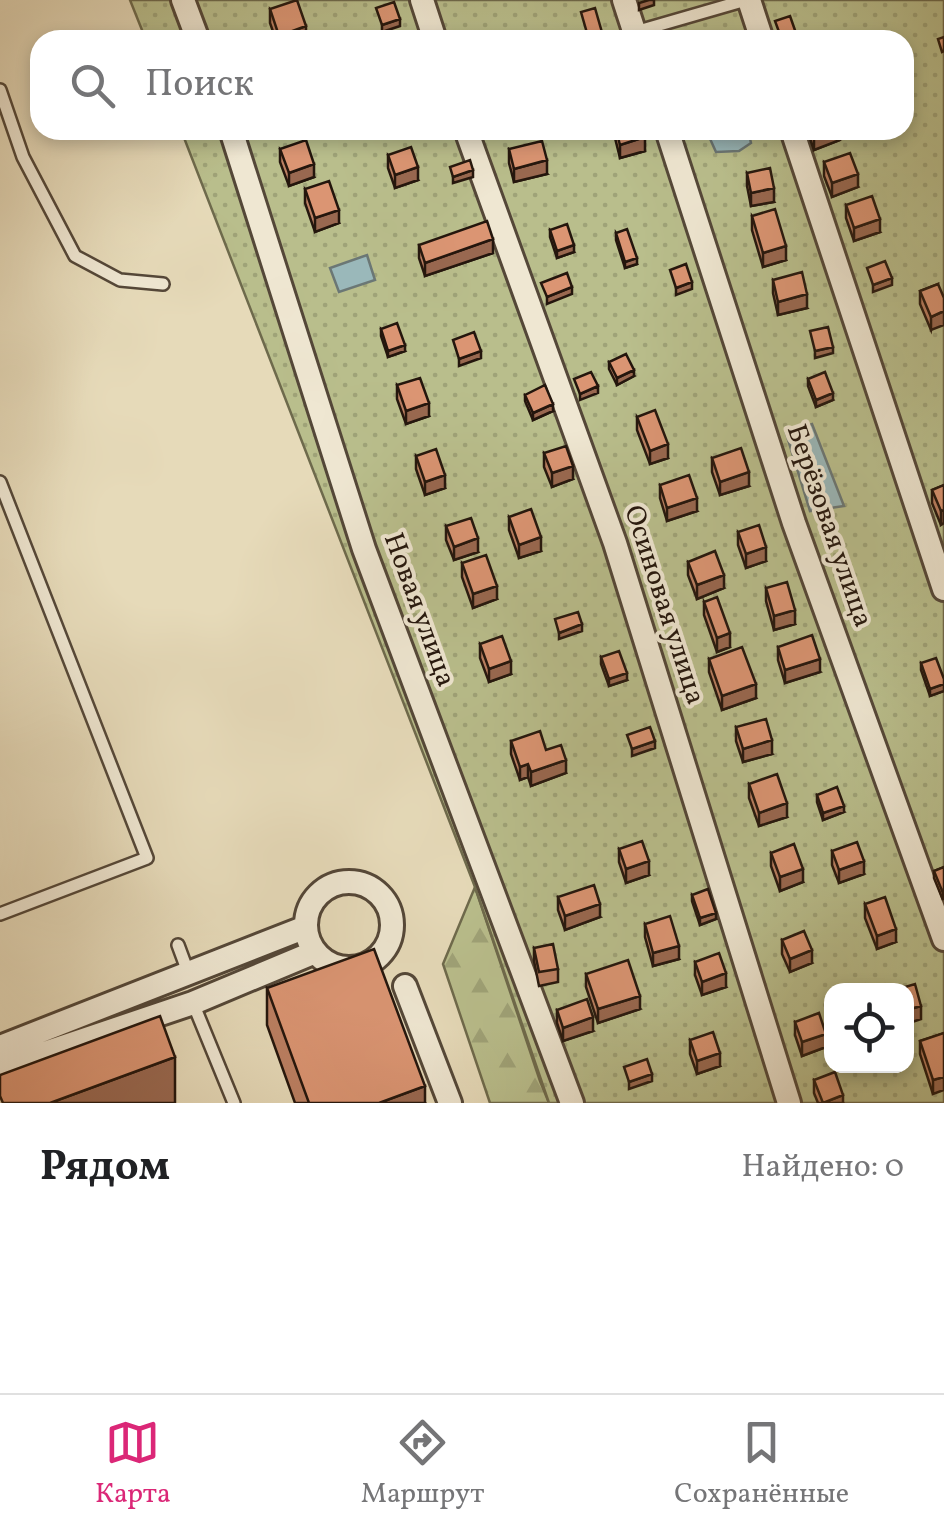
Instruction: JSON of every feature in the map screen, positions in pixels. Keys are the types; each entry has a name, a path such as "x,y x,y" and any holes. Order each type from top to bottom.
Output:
{"street":[{"path":"182,0 194,30"},
{"path":"422,0 432,30"},
{"path":"624,0 634,30"},
{"path":"748,0 758,30"},
{"name":"Новая улица","path":"234,140 364,549 572,1103"},
{"name":"Осиновая улица","path":"470,140 614,543 789,1103"},
{"name":"Берёзовая улица","path":"669,140 794,524 944,939"},
{"path":"795,140 944,589"},
{"path":"340,883 369,888 389,910 389,940 370,962 341,968 315,952 306,927 315,899 340,883"},
{"path":"0,1047 306,927"},
{"path":"0,1068 193,1003 315,952"},
{"path":"405,986 450,1103"}],"lane":[{"path":"655,30 748,0"},
{"path":"0,90 23,157 75,256 120,280 163,284"},
{"path":"0,482 147,858 0,914"},
{"path":"178,945 188,972"},
{"path":"193,1003 234,1103"}],"green space":[{"path":"130,0 944,0 944,1103 549,1103 475,887 185,140 914,140 914,30 142,30"},
{"path":"475,887 549,1103 490,1103 443,964"}],"water":[{"path":"711,140 750,140 739,151 716,152"},
{"path":"367,255 375,280 339,292 330,268"},
{"path":"812,424 844,506 810,511 786,433"}],"building":[{"path":"297,0 306,26 277,30 270,9"},
{"path":"394,2 400,19 382,25 376,8"},
{"path":"595,8 601,30 586,30 581,12"},
{"path":"790,16 795,30 778,30 775,21"},
{"path":"306,140 314,164 289,173 280,149"},
{"path":"542,141 547,160 514,169 509,149"},
{"path":"411,147 418,167 395,175 388,155"},
{"path":"850,153 858,174 832,183 824,162"},
{"path":"470,160 473,170 453,177 450,167"},
{"path":"770,168 774,188 751,193 747,173"},
{"path":"329,181 339,210 315,218 305,189"},
{"path":"872,196 880,219 854,228 846,205"},
{"path":"775,209 786,246 763,253 752,216"},
{"path":"487,221 493,239 425,263 419,245"},
{"path":"567,224 574,245 557,251 550,230"},
{"path":"627,229 637,258 625,262 616,233"},
{"path":"885,261 892,278 873,285 867,268"},
{"path":"686,264 692,282 676,288 670,270"},
{"path":"802,272 807,294 778,302 773,280"},
{"path":"567,273 572,287 547,297 541,283"},
{"path":"938,284 944,311 931,317 920,291"},
{"path":"397,323 405,345 388,351 381,329"},
{"path":"828,327 833,347 815,351 810,331"},
{"path":"474,332 481,351 459,359 453,340"},
{"path":"626,354 634,370 617,378 609,362"},
{"path":"591,372 598,386 580,394 574,379"},
{"path":"825,372 833,393 816,400 808,379"},
{"path":"420,378 429,403 406,411 397,385"},
{"path":"545,385 553,404 533,413 525,395"},
{"path":"655,410 668,444 650,451 637,417"},
{"path":"566,446 573,466 552,473 544,453"},
{"path":"741,448 749,472 720,482 712,458"},
{"path":"436,449 445,475 425,482 416,456"},
{"path":"689,475 697,498 667,508 660,485"},
{"path":"944,485 944,510 941,511 932,490"},
{"path":"531,509 541,537 519,545 509,517"},
{"path":"471,518 478,538 454,547 446,526"},
{"path":"759,525 766,547 746,554 738,532"},
{"path":"715,551 724,575 697,585 688,562"},
{"path":"486,555 497,586 473,594 462,563"},
{"path":"787,582 795,610 774,616 766,588"},
{"path":"717,597 730,633 717,638 704,602"},
{"path":"578,612 582,624 559,633 555,619"},
{"path":"812,635 820,659 785,670 778,647"},
{"path":"502,636 511,661 489,669 480,644"},
{"path":"742,647 756,684 722,696 709,659"},
{"path":"619,651 627,673 609,679 601,657"},
{"path":"936,658 944,684 930,689 921,663"},
{"path":"766,719 772,740 743,749 736,727"},
{"path":"650,727 655,741 632,749 627,735"},
{"path":"540,731 546,750 561,745 566,760 531,772 528,764 520,767 511,741"},
{"path":"777,774 787,803 759,813 749,784"},
{"path":"837,787 844,806 823,813 817,795"},
{"path":"642,841 649,861 626,869 619,849"},
{"path":"857,842 864,861 839,870 832,851"},
{"path":"794,844 803,869 780,877 771,853"},
{"path":"944,867 944,892 943,893 934,871"},
{"path":"594,885 600,904 565,916 558,897"},
{"path":"708,889 716,913 700,918 692,895"},
{"path":"885,897 896,929 877,936 865,904"},
{"path":"670,916 679,946 653,953 645,924"},
{"path":"804,931 812,950 790,959 782,940"},
{"path":"553,944 558,969 539,972 534,948"},
{"path":"374,949 425,1086 379,1103 309,1103 267,988"},
{"path":"719,953 726,973 702,982 695,962"},
{"path":"628,960 640,996 598,1009 586,974"},
{"path":"914,984 921,1006 914,1008"},
{"path":"587,999 593,1017 563,1028 557,1010"},
{"path":"819,1013 824,1035 802,1042 795,1022"},
{"path":"160,1016 175,1057 50,1103 3,1103 0,1075"},
{"path":"713,1032 720,1053 697,1061 690,1040"},
{"path":"944,1033 944,1077 933,1080 920,1041"},
{"path":"647,1059 652,1074 629,1082 624,1067"},
{"path":"835,1073 843,1095 823,1103 814,1080"}]}
